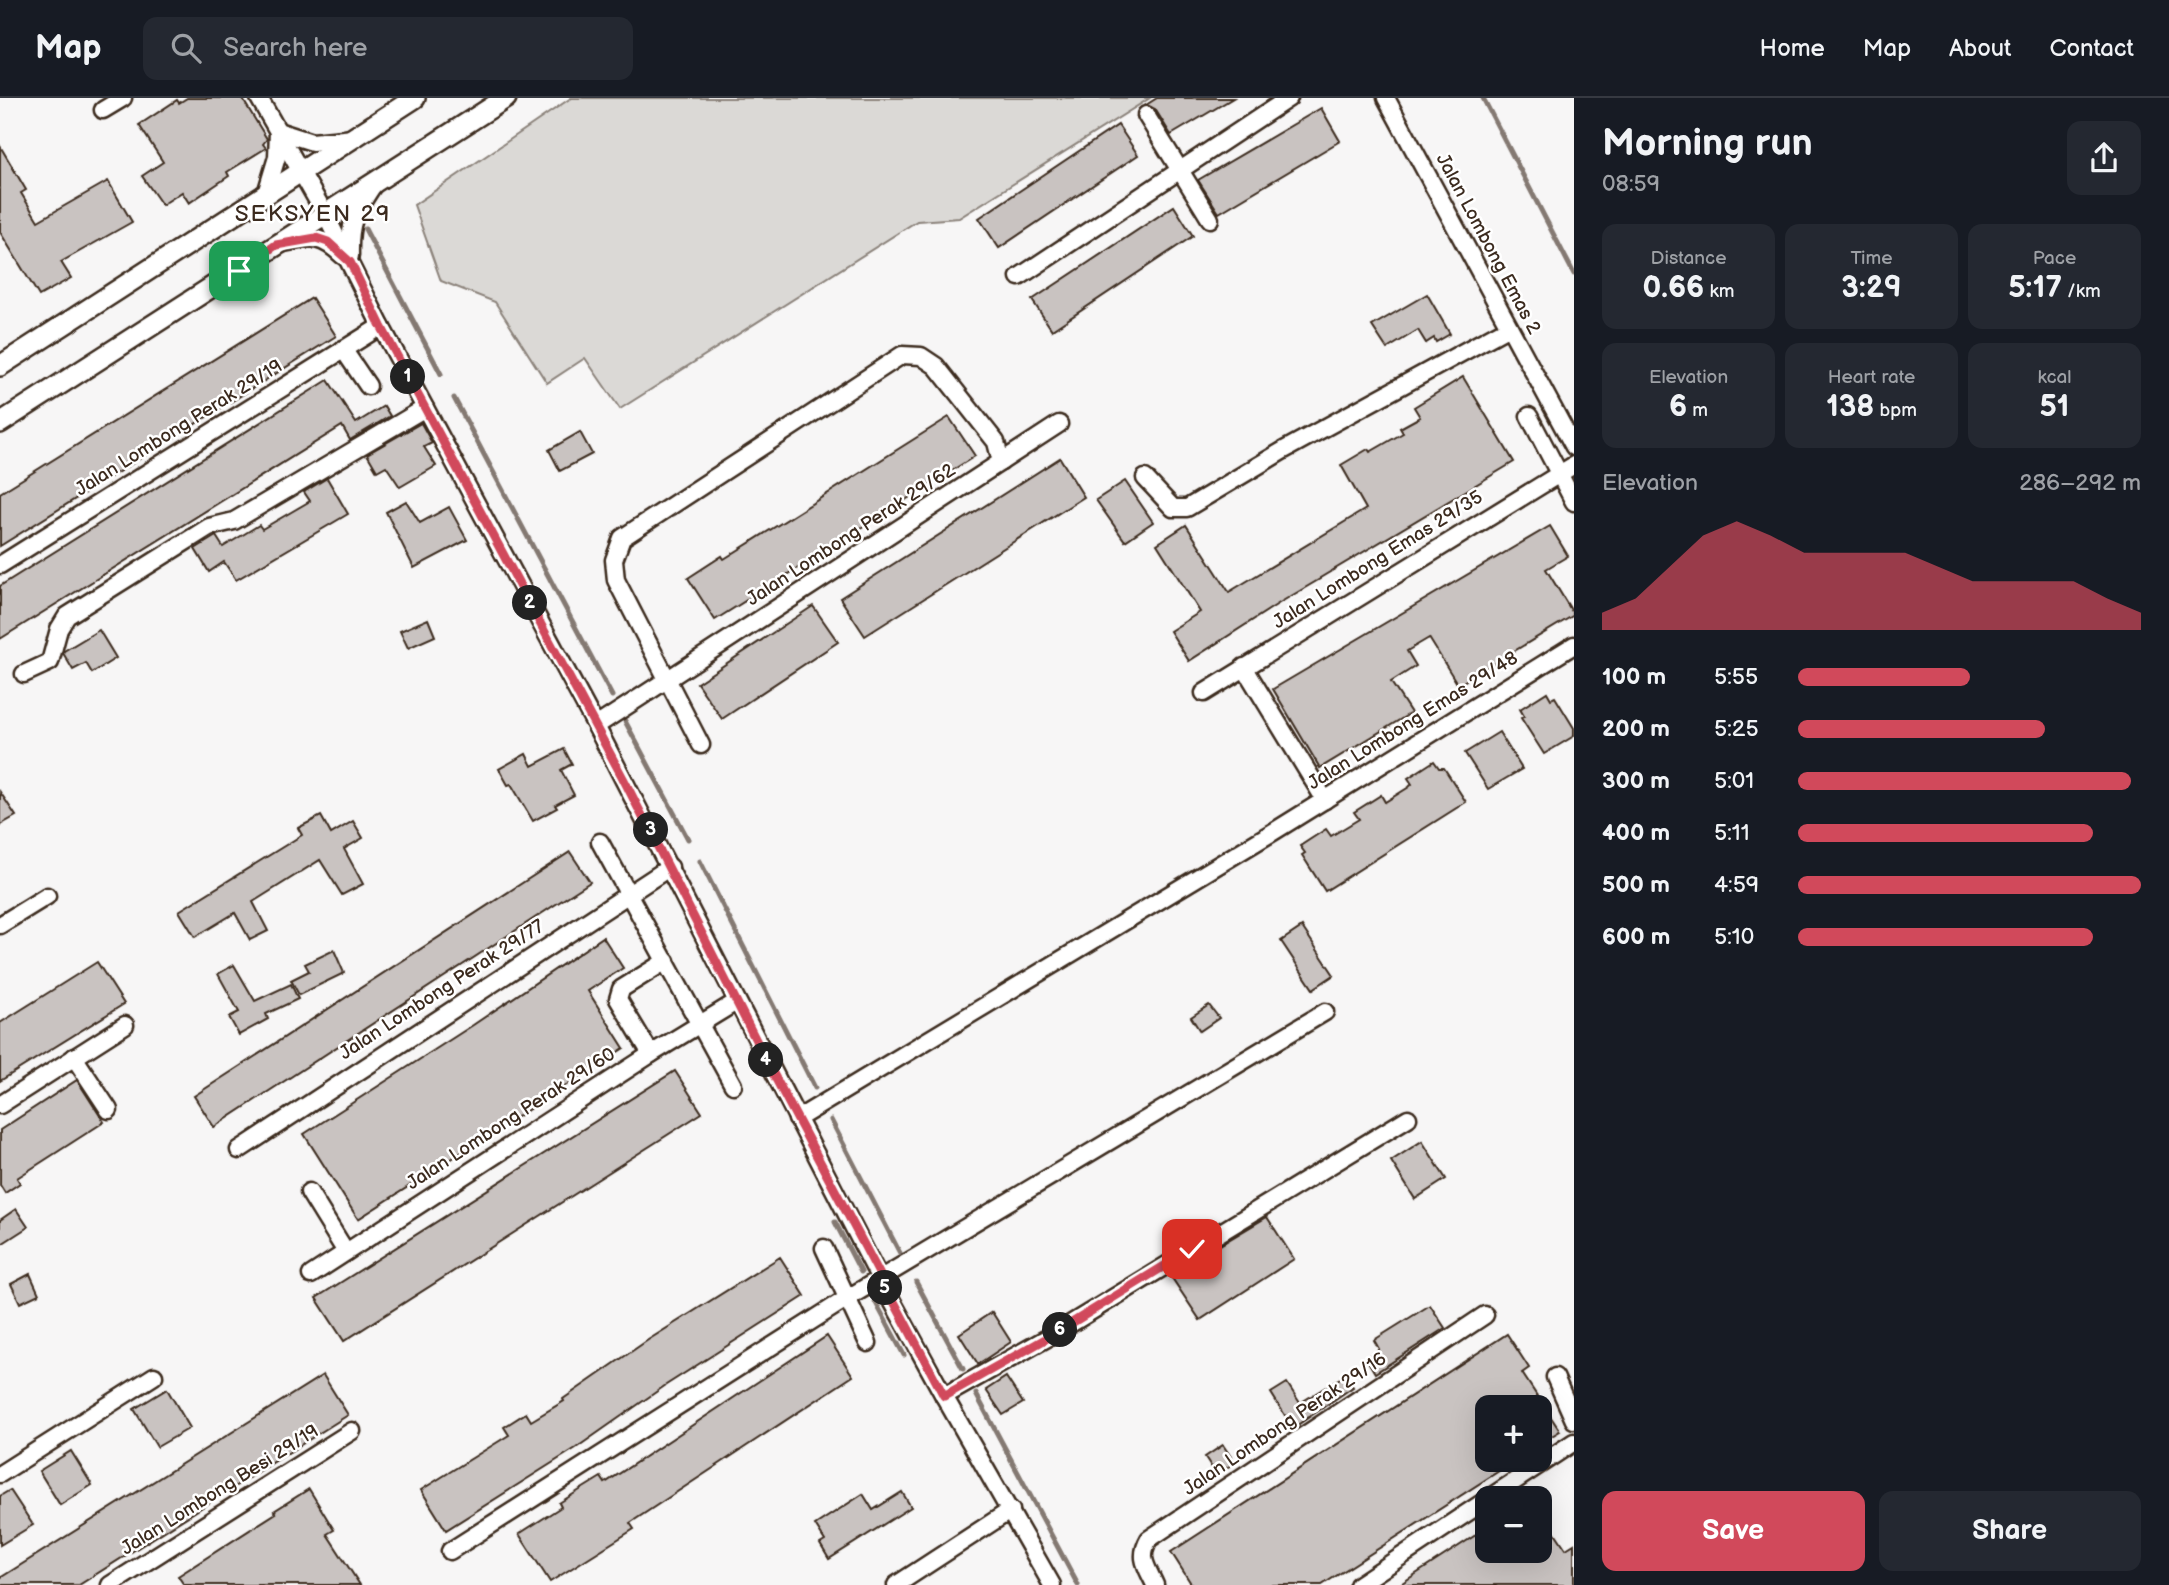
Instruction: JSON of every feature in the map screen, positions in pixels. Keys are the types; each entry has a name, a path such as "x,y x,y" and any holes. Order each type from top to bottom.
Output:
{"street":[{"path":"103,110 124,98"},
{"path":"258,98 325,214 381,326 596,726 880,1279 1052,1585"},
{"path":"0,366 415,98"},
{"path":"0,423 506,98"},
{"path":"1019,277 1289,98"},
{"name":"Jalan Lombong Emas 2","path":"1386,98 1574,447"},
{"path":"1146,115 1210,219"},
{"path":"278,131 312,142 356,137"},
{"path":"265,197 277,157 278,131"},
{"path":"350,262 349,231 354,214 374,184"},
{"path":"276,245 316,238 328,242 350,262"},
{"name":"Jalan Lombong Perak 29/19","path":"0,565 381,326"},
{"path":"1146,478 1172,508 1187,508 1284,450 1509,327"},
{"path":"343,349 368,386"},
{"path":"701,745 616,580 614,560 622,538 902,355 921,356 936,366 996,442 1001,462"},
{"path":"24,674 50,662 67,616 209,527 234,521 425,408"},
{"path":"1529,416 1574,502"},
{"name":"Jalan Lombong Perak 29/62","path":"596,726 1059,425"},
{"name":"Jalan Lombong Emas 29/35","path":"1204,692 1574,465"},
{"name":"Jalan Lombong Emas 29/48","path":"797,1119 1273,832 1574,645"},
{"path":"1244,667 1325,800"},
{"path":"600,842 733,1085"},
{"name":"Jalan Lombong Perak 29/77","path":"239,1150 670,867"},
{"path":"0,925 47,896"},
{"path":"651,1054 618,999 621,989 666,961"},
{"name":"Jalan Lombong Perak 29/60","path":"311,1275 651,1054 736,1002"},
{"path":"450,1551 846,1299 1325,1012"},
{"path":"0,1105 125,1025"},
{"path":"74,1057 109,1110"},
{"path":"944,1396 1049,1337 1408,1118"},
{"path":"309,1192 346,1252"},
{"path":"824,1248 868,1343"},
{"name":"Jalan Lombong Perak 29/16","path":"1155,1585 1144,1563 1143,1550 1149,1539 1485,1315"},
{"path":"0,1474 154,1376"},
{"path":"1555,1377 1574,1420"},
{"name":"Jalan Lombong Besi 29/19","path":"110,1585 352,1431"},
{"path":"1508,1486 1574,1442"},
{"path":"1358,1585 1475,1508"},
{"path":"896,1585 1011,1510"}],"shaded area":[{"path":"571,98 1150,98 959,218 917,221 620,409 585,358 547,383 495,302 441,281 414,205"}],"building":[{"path":"187,98 242,98 267,139 263,144 266,148 227,172 229,176 189,203 182,192 162,205 142,176 163,162 139,125 177,100 179,103"},
{"path":"1157,98 1233,98 1171,135 1155,109 1146,105"},
{"path":"1321,108 1340,141 1219,213 1198,180"},
{"path":"1118,125 1138,155 999,248 979,218"},
{"path":"0,146 26,190 21,193 38,221 108,181 132,222 61,262 71,278 39,296 0,232"},
{"path":"1174,206 1193,236 1052,330 1032,300"},
{"path":"1427,294 1450,334 1436,342 1434,338 1426,343 1418,330 1387,349 1372,326"},
{"path":"312,298 336,336 0,546 0,493"},
{"path":"1463,377 1514,462 1320,578 1189,661 1170,631 1200,612 1157,544 1186,525 1229,592 1366,509 1341,465 1403,433 1400,428 1420,417 1414,407"},
{"path":"328,380 356,423 384,406 390,416 350,440 342,426 0,639 0,586"},
{"path":"949,417 975,456 715,620 688,578 722,556 724,559"},
{"path":"421,423 432,443 424,447 436,466 400,487 386,466 377,471 367,454"},
{"path":"580,432 592,454 560,471 549,450"},
{"path":"1060,458 1084,497 865,636 840,598"},
{"path":"327,478 348,514 236,580 224,562 209,572 195,549 216,536 223,547 259,525 262,529 310,501 304,492"},
{"path":"1125,481 1153,522 1125,541 1096,500"},
{"path":"406,501 420,523 449,507 467,540 414,568 386,512"},
{"path":"1550,526 1568,556 1546,569 1574,615 1458,685 1429,638 1407,651 1416,666 1391,682 1411,713 1320,768 1273,689"},
{"path":"813,606 838,642 722,719 697,683"},
{"path":"428,619 435,636 408,648 400,631"},
{"path":"99,630 116,658 92,673 86,663 73,670 64,651"},
{"path":"1547,692 1551,699 1555,697 1574,728 1574,736 1544,754 1521,718 1524,716 1520,709"},
{"path":"1499,732 1522,769 1488,789 1465,753"},
{"path":"564,749 572,764 561,770 574,795 533,821 499,769 526,754 532,766"},
{"path":"1434,761 1439,768 1444,768 1466,802 1325,891 1302,855 1305,853 1300,846 1326,829 1331,836 1359,819 1354,812 1381,795 1385,802 1409,787 1412,784 1408,778"},
{"path":"0,792 16,816 0,825"},
{"path":"321,816 331,834 353,821 363,838 344,849 363,884 342,895 320,860 253,902 268,931 250,940 235,913 195,937 179,911 302,835 298,828"},
{"path":"570,852 590,882 214,1127 194,1096"},
{"path":"1302,927 1334,975 1313,989 1281,941"},
{"path":"603,937 623,968 588,991 624,1048 358,1219 304,1134"},
{"path":"334,950 344,973 299,995 291,980 309,971 305,964"},
{"path":"97,962 124,1004 0,1081 0,1023"},
{"path":"234,965 255,1001 291,984 298,999 266,1014 268,1019 239,1035 229,1017 239,1012 218,974"},
{"path":"1209,1005 1219,1018 1200,1031 1191,1017"},
{"path":"675,1071 702,1113 344,1341 316,1298"},
{"path":"77,1080 104,1122 17,1178 20,1183 5,1193 0,1185 0,1130"},
{"path":"1422,1141 1446,1179 1415,1199 1391,1161"},
{"path":"16,1209 28,1227 0,1245 0,1220"},
{"path":"1267,1217 1294,1259 1200,1320 1170,1275"},
{"path":"780,1257 805,1296 666,1385 576,1448 446,1530 421,1490 509,1435 504,1427 526,1413 531,1421 564,1401 563,1399 648,1340"},
{"path":"30,1274 39,1294 20,1303 11,1284"},
{"path":"1430,1305 1445,1328 1375,1373 1366,1358 1379,1349 1374,1340"},
{"path":"992,1312 1011,1342 978,1364 959,1334"},
{"path":"1507,1334 1529,1368 1522,1373 1536,1395 1475,1395 1475,1472 1497,1472 1322,1585 1192,1585 1171,1552"},
{"path":"827,1336 853,1376 630,1523 634,1529 550,1582 519,1534 561,1507 559,1503 601,1477 605,1483"},
{"path":"323,1375 348,1415 79,1585 0,1585 0,1578"},
{"path":"1345,1375 1353,1387 1293,1428 1271,1393 1287,1383 1300,1403"},
{"path":"1006,1377 1023,1403 1003,1415 986,1390"},
{"path":"167,1389 190,1428 157,1447 134,1409"},
{"path":"1552,1419 1560,1431 1552,1436"},
{"path":"1223,1445 1235,1463 1216,1474 1205,1457"},
{"path":"71,1451 92,1485 60,1505 39,1471"},
{"path":"309,1489 334,1530 327,1534 360,1585 184,1585 178,1576"},
{"path":"10,1490 33,1525 0,1545 0,1496"},
{"path":"902,1492 911,1507 829,1559 820,1544 825,1541 815,1525 863,1494 873,1510"},
{"path":"1552,1528 1566,1549 1574,1544 1574,1585 1399,1585 1475,1535 1475,1563 1552,1563"}],"waterway":[{"path":"1483,98 1574,274"},
{"path":"365,229 441,374"},
{"path":"454,398 612,696"},
{"path":"625,721 688,839"},
{"path":"700,861 815,1088"},
{"path":"831,1120 902,1257"},
{"path":"835,1222 861,1272"},
{"path":"916,1282 963,1369"},
{"path":"875,1301 904,1355"},
{"path":"976,1394 1078,1585"}],"district":[{"name":"SEKSYEN 29","path":"313,214"}],"route":[{"path":"239,271 276,245 302,239 316,238 328,242 350,262 381,326 670,867 766,1060 944,1396 1049,1337 1192,1249"}]}
